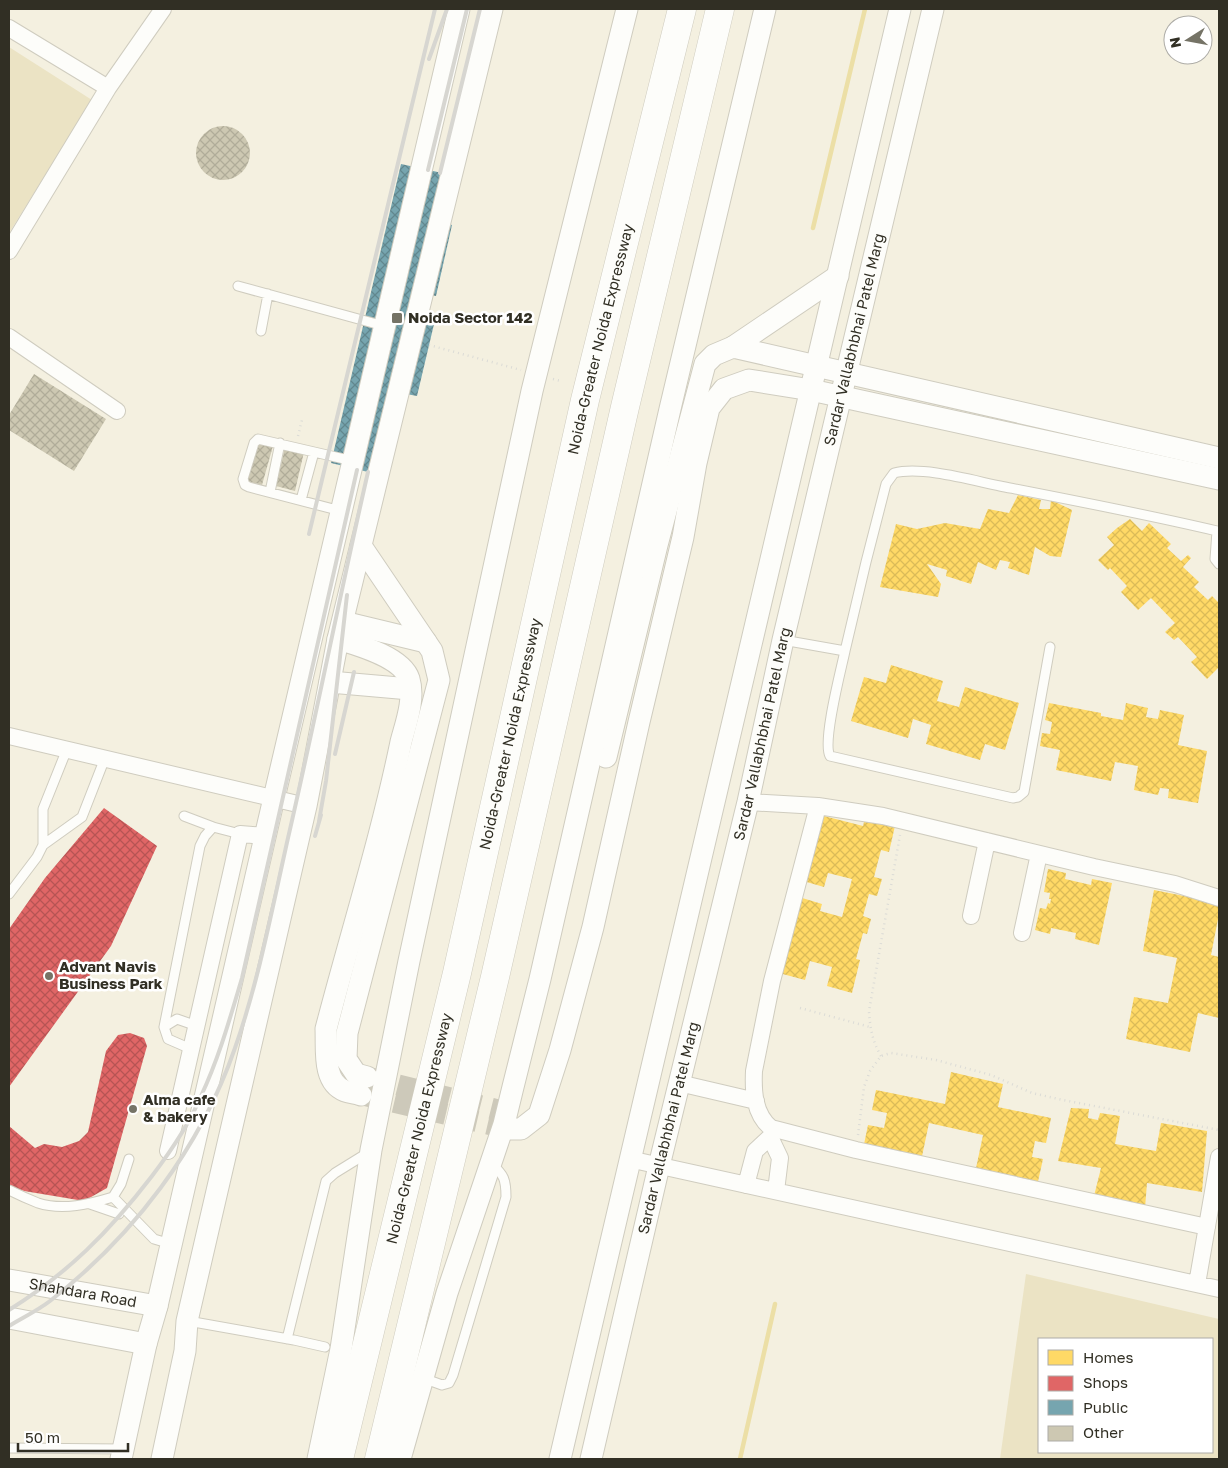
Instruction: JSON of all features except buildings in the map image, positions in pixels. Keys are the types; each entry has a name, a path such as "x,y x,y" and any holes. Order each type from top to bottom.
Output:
{"highway":[{"name":"Noida-Greater Noida Expressway","path":"329,1458 457,973 585,400 682,9"},
{"path":"379,1459 493,987 625,406 720,9"}],"street":[{"path":"9,251 108,88 163,9"},
{"path":"122,1454 146,1344 157,1306 459,9"},
{"path":"162,1459 185,1351 187,1321 306,806 340,630 492,9"},
{"path":"329,1458 340,1349 371,1150 409,961 536,374 627,9"},
{"path":"400,1459 447,1293 504,1124 540,980 670,409 765,9"},
{"name":"Sardar Vallabhbhai Patel Marg","path":"560,1459 900,9"},
{"name":"Sardar Vallabhbhai Patel Marg","path":"591,1459 659,1166 748,802 783,640 933,9"},
{"path":"9,28 108,88"},
{"path":"838,276 733,347 714,355 705,364 657,545 521,1108 511,1121 520,1129 539,1114 560,1050 593,927 683,537 696,462 709,408 724,389 749,380 811,390 1219,479"},
{"path":"9,337 117,411"},
{"path":"733,347 1219,458"},
{"path":"340,630 400,667 408,678 411,696 395,774 326,1029 328,1070 332,1081 344,1090 364,1086 346,1059 347,1033 439,680 432,651 361,546"},
{"path":"340,630 426,642"},
{"path":"330,682 410,689"},
{"path":"9,736 306,806"},
{"path":"748,802 818,806 903,820 1039,854 1174,884 1219,898"},
{"path":"776,1191 780,1158 770,1132 760,1115 756,1101 754,1072 772,981 818,806"},
{"path":"168,1151 240,834 265,836"},
{"path":"971,916 987,841"},
{"path":"1022,933 1039,854"},
{"path":"679,1083 756,1101"},
{"path":"770,1132 1207,1227"},
{"path":"746,1185 755,1151 770,1132"},
{"path":"1197,1284 1219,1157"},
{"path":"629,1159 1219,1290"},
{"name":"Shahdara Road","path":"9,1280 157,1306"},
{"path":"9,1318 146,1344"}],"lane":[{"path":"238,286 384,326"},
{"path":"261,331 268,294"},
{"path":"342,511 249,487 243,482 243,479 255,441 261,439 353,462"},
{"path":"270,492 280,443"},
{"path":"301,500 314,452"},
{"path":"1050,647 1024,792 1018,797 1013,798 830,756 827,749 833,705 886,484 894,473 903,471 943,475 1154,516 1217,531 1215,559 1219,564"},
{"path":"783,640 845,652"},
{"path":"43,845 43,809 67,749"},
{"path":"9,894 43,845 82,817 105,758"},
{"path":"184,816 213,827 240,834"},
{"path":"191,1049 168,1039 164,1027 200,846 205,836 213,827"},
{"path":"164,1027 177,1019 197,1026"},
{"path":"288,1339 326,1181 371,1150"},
{"path":"9,1190 40,1204 73,1207 90,1204 113,1197 121,1184 129,1159"},
{"path":"431,1382 442,1385 449,1383 453,1375 506,1197 506,1183 502,1174 491,1163"},
{"path":"113,1197 154,1239 171,1244"},
{"path":"90,1204 119,1214"},
{"path":"187,1321 288,1339 325,1348"},
{"path":"9,1448 122,1454"}],"path":[{"path":"429,345 561,381"},
{"path":"295,447 302,420"},
{"path":"881,1056 875,1045 870,1027 869,1010 903,820"},
{"path":"800,1008 870,1027"},
{"path":"856,1150 864,1087 870,1071 881,1056 891,1053 936,1060 991,1074 1032,1093 1219,1130"}],"shaded area":[{"path":"9,47 92,100 9,233"},
{"path":"1026,1274 1219,1319 1219,1459 1000,1459"}],"waterway":[{"path":"813,228 865,9"},
{"path":"740,1459 775,1304"}],"tunnel":[{"path":"367,1077 514,1114"},
{"path":"363,1095 509,1129"}],"railway":[{"path":"309,534 435,9"},
{"path":"429,59 447,9"},
{"path":"428,170 467,9"},
{"path":"440,173 480,9"},
{"path":"9,1310 69,1266 120,1215 173,1147 191,1117 207,1082 224,1038 242,978 357,470"},
{"path":"9,1326 45,1305 80,1276 136,1219 183,1155 203,1121 220,1085 244,1022 264,944 368,472"},
{"path":"319,821 326,781 347,595"},
{"path":"335,754 354,672"},
{"path":"315,836 321,815"}],"place":[{"name":"Noida Sector 142","path":"397,318"},
{"name":"Advant Navis Business Park","path":"49,976"},
{"name":"Alma cafe & bakery","path":"133,1109"}]}
